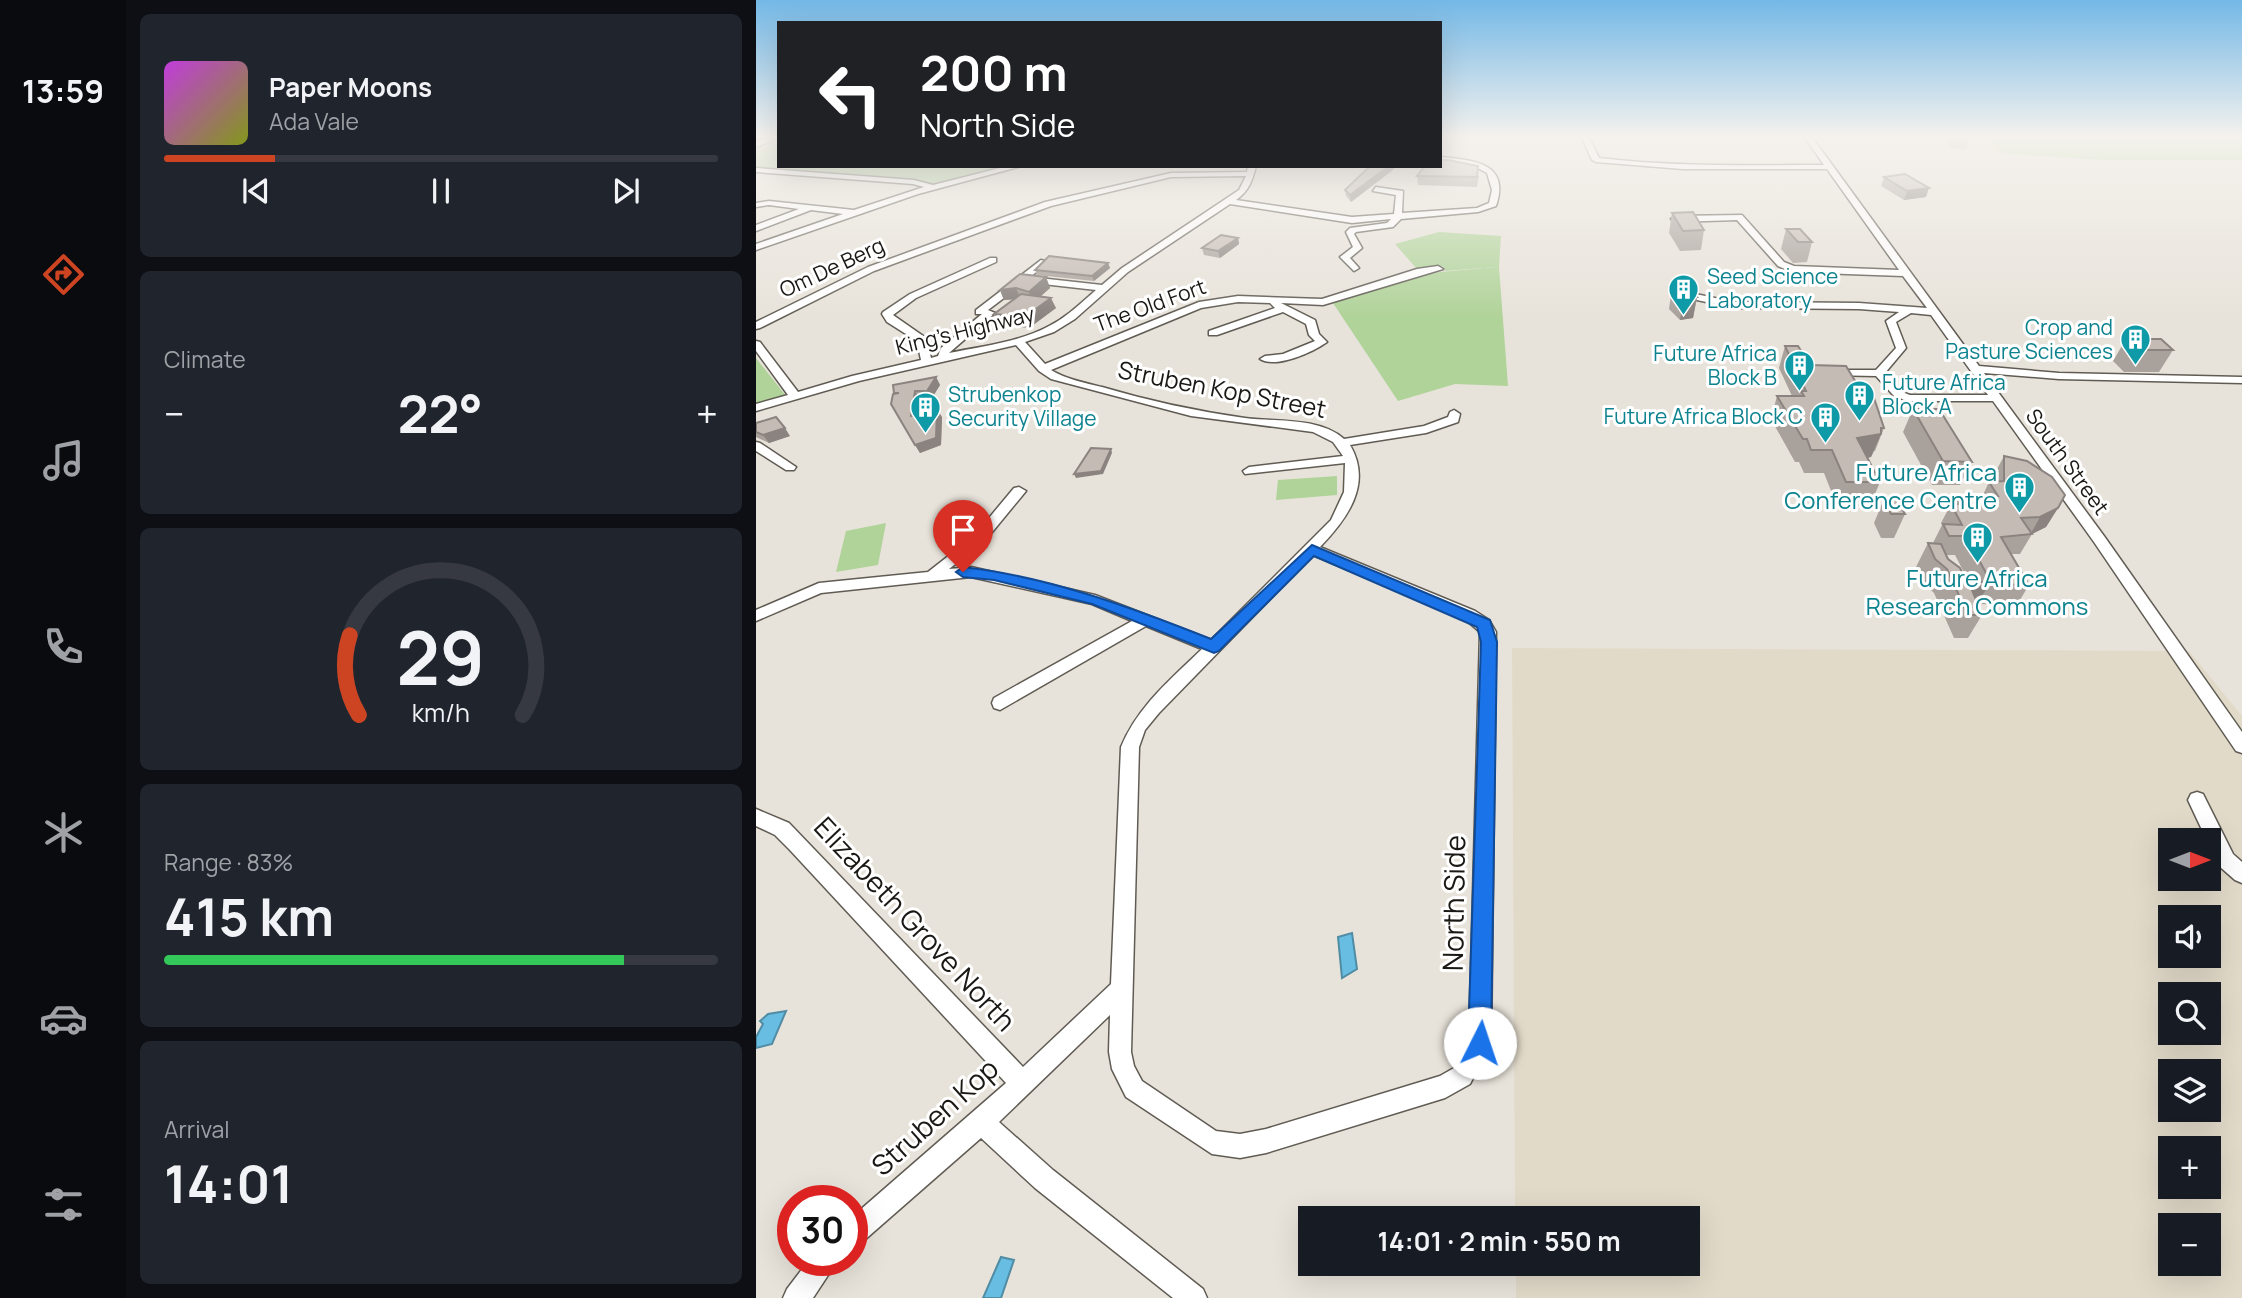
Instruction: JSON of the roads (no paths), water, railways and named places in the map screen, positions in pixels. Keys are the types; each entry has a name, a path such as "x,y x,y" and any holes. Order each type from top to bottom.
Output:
{"street":[{"path":"756,247 903,197"},
{"name":"Om De Berg","path":"756,326 848,278 958,235 1044,205 1080,197"},
{"name":"King's Highway","path":"756,408 926,362 1018,341 1064,322 1125,270 1235,197"},
{"path":"1354,268 1345,257 1357,248 1349,237 1350,232 1392,224 1398,217 1400,197"},
{"path":"1229,201 1345,219 1481,209 1493,204 1494,197"},
{"name":"South Street","path":"1850,197 2099,539 2242,746"},
{"path":"756,205 812,206 855,213"},
{"path":"756,228 812,206"},
{"path":"1672,220 1738,217 1781,264 1792,270 1905,273"},
{"path":"926,362 922,340 891,320 887,314 913,296 992,260"},
{"path":"943,358 945,350 981,312 1044,262"},
{"name":"The Old Fort","path":"1043,369 1194,306 1231,299 1323,302 1420,271 1438,270"},
{"path":"1022,279 1104,288"},
{"path":"1686,295 1734,305 1859,306 1934,312"},
{"path":"1265,359 1285,358 1322,342 1314,335 1311,322 1266,300"},
{"path":"1213,333 1282,309"},
{"path":"1880,373 1901,348 1891,321 1908,311"},
{"path":"981,312 1004,314"},
{"name":"Struben Kop Street","path":"1018,341 1043,369 1055,377 1213,417 1308,428 1327,433 1341,443 1350,460 1353,480 1348,503 1336,523 1153,708 1132,738 1129,758 1121,990"},
{"path":"756,344 795,396"},
{"path":"1976,369 2059,376 2242,380"},
{"path":"1824,373 1880,373 1904,398 1997,398"},
{"path":"1341,443 1426,429 1454,419 1454,414"},
{"path":"756,446 790,467"},
{"path":"1249,471 1350,460"},
{"path":"933,574 979,539 1019,491"},
{"name":"North Side","path":"1121,990 1120,1052 1126,1077 1134,1089 1153,1104 1202,1137 1222,1144 1266,1141 1445,1086 1462,1076 1478,1050 1482,1025 1488,632 1484,624 1470,615 1312,549"},
{"path":"756,616 819,588 963,572 994,575 1096,600 1214,647"},
{"path":"1000,703 1147,620"},
{"path":"2197,800 2207,828"},
{"name":"Elizabeth Grove North","path":"756,817 782,829 1022,1083"},
{"path":"2221,857 2242,874"},
{"name":"Struben Kop","path":"868,1220 981,1122 1121,990"},
{"path":"981,1122 1044,1179 1194,1298"},
{"path":"796,1298 813,1276"}],"water":[{"path":"1352,933 1357,969 1342,978 1338,937"},
{"path":"786,1011 772,1044 756,1048 756,1037 763,1024 760,1021 768,1014"},
{"path":"1001,1257 1014,1260 1001,1298 983,1298"}],"place":[{"name":"Seed Science Laboratory","path":"1684,316"},
{"name":"Crop and Pasture Sciences","path":"2136,367"},
{"name":"Future Africa Block B","path":"1800,393"},
{"name":"Future Africa Block A","path":"1859,422"},
{"name":"Strubenkop Security Village","path":"925,434"},
{"name":"Future Africa Block C","path":"1826,444"},
{"name":"Future Africa Conference Centre","path":"2020,514"},
{"name":"Future Africa Research Commons","path":"1977,564"}]}
